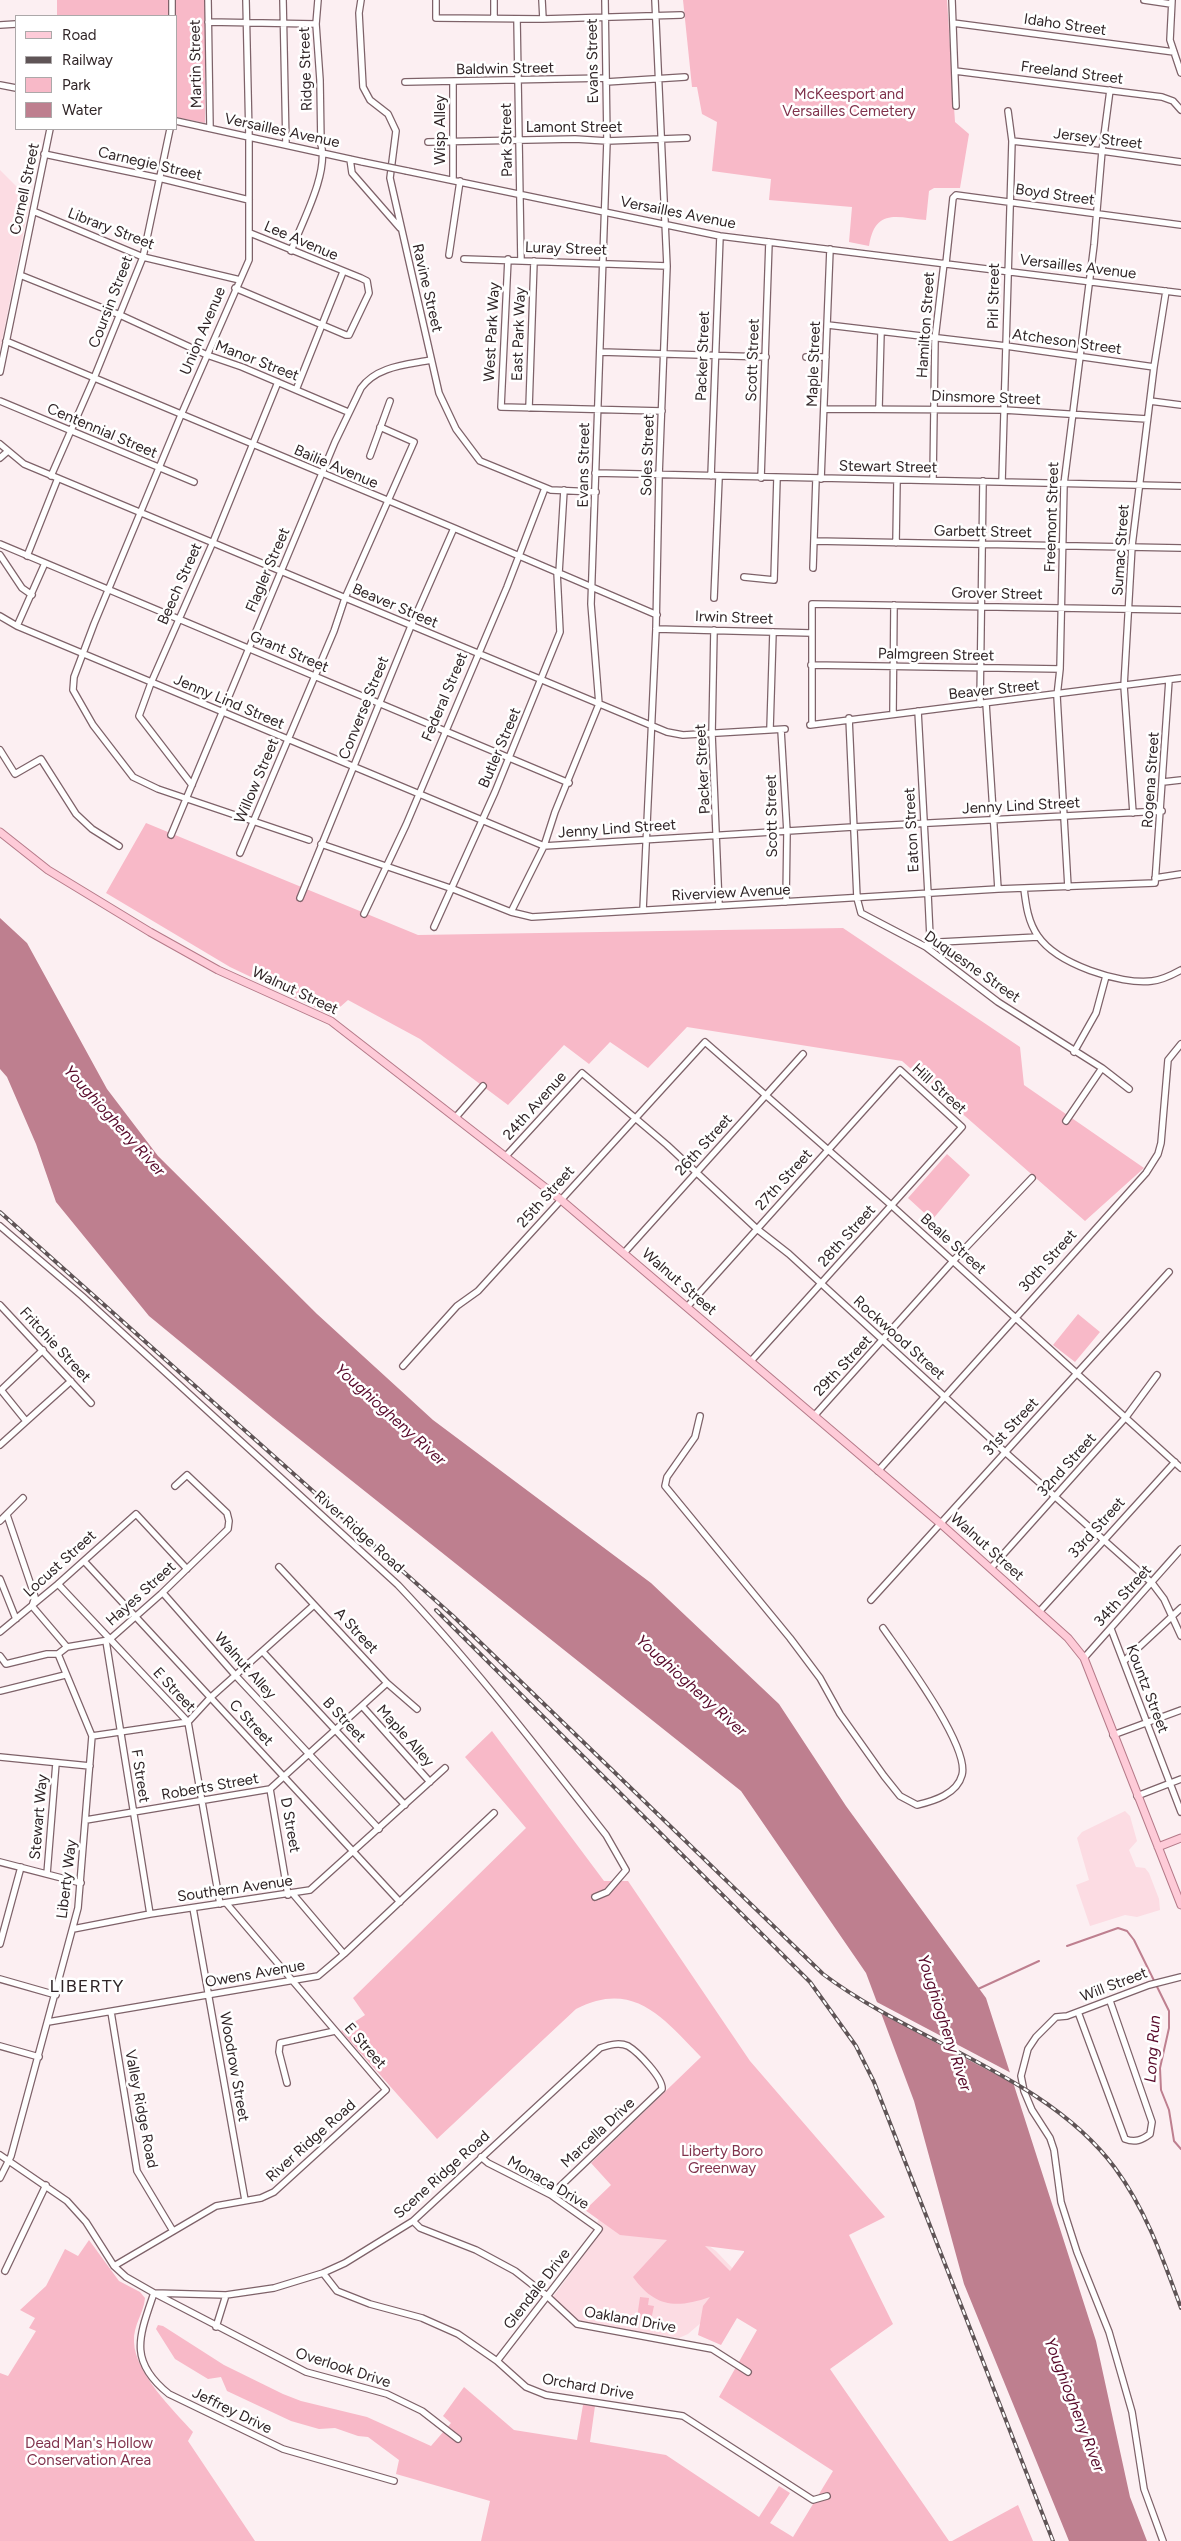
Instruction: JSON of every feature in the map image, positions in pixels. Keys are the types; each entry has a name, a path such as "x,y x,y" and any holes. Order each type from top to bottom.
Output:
{"main road":[{"name":"Walnut Street","path":"0,832 48,870 150,932 218,970 331,1021 506,1156 624,1253 991,1568 1068,1638 1084,1658 1181,1905"},
{"path":"1158,1847 1181,1838"}],"street":[{"path":"172,0 172,15"},
{"name":"Martin Street","path":"208,0 210,128"},
{"name":"Union Avenue","path":"187,799 158,789 133,777 93,725 73,690 74,677 83,653 181,415 248,260 250,233 246,0"},
{"path":"283,0 286,145"},
{"name":"Ridge Street","path":"291,251 321,174 324,153 321,144 316,24 318,0"},
{"name":"Ravine Street","path":"361,0 359,13 363,87 370,100 388,114 396,131 390,178 439,393 456,429 473,454 480,460 546,488 596,492"},
{"path":"436,0 436,18 543,19 681,15"},
{"path":"494,0 494,18"},
{"path":"542,0 543,19"},
{"name":"Evans Street","path":"511,912 544,846 555,812 569,783 599,704 591,587 596,492 595,473 607,141 604,0"},
{"name":"Soles Street","path":"643,910 648,839 650,726 656,629 659,476 667,266 655,0"},
{"path":"952,0 956,106"},
{"path":"1144,0 1171,2 1170,40 1181,73"},
{"name":"Park Street","path":"517,19 522,261"},
{"path":"208,22 316,24"},
{"name":"Idaho Street","path":"952,23 1174,52"},
{"path":"0,25 15,24"},
{"name":"Freeland Street","path":"955,71 1168,98 1181,110"},
{"name":"Baldwin Street","path":"405,82 685,78"},
{"name":"Wisp Alley","path":"453,82 455,142 453,180"},
{"path":"0,85 15,88"},
{"name":"Freemont Street","path":"1068,887 1056,696 1060,669 1064,484 1098,213 1102,151 1110,90"},
{"name":"Pirl Street","path":"1002,482 1012,142 1008,111"},
{"name":"Versailles Avenue","path":"178,121 720,236 1181,292"},
{"name":"Cornell Street","path":"0,372 50,130"},
{"name":"Coursin Street","path":"51,476 94,378 143,257 170,130"},
{"name":"Lamont Street","path":"428,142 607,141 660,137 687,138"},
{"name":"Jersey Street","path":"1012,142 1102,151 1181,162"},
{"name":"Carnegie Street","path":"44,154 159,178 249,200"},
{"path":"350,159 352,173 401,229"},
{"path":"450,255 460,181"},
{"name":"Boyd Street","path":"950,224 953,198 956,195 1181,224"},
{"name":"Library Street","path":"33,211 143,257 240,280"},
{"name":"Hamilton Street","path":"932,479 935,338 950,224"},
{"name":"Lee Avenue","path":"250,233 343,272"},
{"name":"Packer Street","path":"711,476 720,236"},
{"name":"Scott Street","path":"761,478 770,242"},
{"name":"Maple Street","path":"813,568 824,410 830,249"},
{"name":"Luray Street","path":"464,259 508,259 667,266"},
{"name":"West Park Way","path":"508,259 501,407 529,408"},
{"name":"East Park Way","path":"529,408 534,261"},
{"path":"235,288 323,324 350,335 370,294 367,281 343,272 323,324 296,390"},
{"name":"Manor Street","path":"20,275 120,315 207,355 278,382 348,412"},
{"name":"Sumac Street","path":"1133,813 1124,686 1132,546 1138,486 1166,291"},
{"name":"Atcheson Street","path":"828,325 1006,346 1154,367"},
{"path":"879,408 881,332"},
{"name":"Bailie Avenue","path":"6,341 253,446 454,528 656,615"},
{"path":"600,352 664,352 766,357"},
{"path":"806,357 826,357"},
{"name":"Flagler Street","path":"171,835 348,412 361,388 372,376 387,369 431,360"},
{"name":"Beech Street","path":"192,785 139,716 150,683 253,446 278,382"},
{"name":"Centennial Street","path":"0,401 194,482"},
{"path":"370,456 390,401"},
{"path":"1150,401 1181,405"},
{"path":"529,408 662,411"},
{"name":"Dinsmore Street","path":"824,410 879,408 1004,410 1147,419"},
{"name":"Willow Street","path":"240,854 334,631 345,598 414,442 380,427"},
{"path":"0,444 8,451 0,458"},
{"name":"Beaver Street","path":"8,451 17,461 51,476 282,570 541,682 650,726 678,735 783,729"},
{"name":"Stewart Street","path":"595,473 711,476 719,478 932,479 1181,486"},
{"path":"27,556 58,478"},
{"path":"714,598 719,478"},
{"path":"744,577 774,580 777,478"},
{"path":"896,544 897,480"},
{"path":"984,481 980,668 992,785 998,889"},
{"name":"Federal Street","path":"364,914 418,795 519,557 546,488"},
{"name":"Butler Street","path":"434,927 453,889 541,682 560,632 558,572 564,490"},
{"name":"Converse Street","path":"300,898 411,626 454,528"},
{"name":"Garbett Street","path":"814,541 1181,548"},
{"name":"Grant Street","path":"0,544 569,783"},
{"path":"0,555 22,588 32,595"},
{"path":"17,626 45,563"},
{"name":"Grover Street","path":"812,633 812,604 1181,610"},
{"path":"893,714 894,605"},
{"name":"Jenny Lind Street","path":"0,616 17,626 150,683 544,846 1162,811"},
{"name":"Irwin Street","path":"656,629 812,633"},
{"name":"Packer Street","path":"714,630 712,734 718,835 719,906"},
{"path":"770,729 773,632"},
{"path":"811,665 812,633"},
{"name":"Beaver Street","path":"811,665 811,725 849,718 1056,696 1181,678"},
{"name":"Palmgreen Street","path":"811,665 1060,669"},
{"name":"Rogena Street","path":"1155,880 1162,811 1170,680"},
{"name":"Eaton Street","path":"918,711 930,938 926,947"},
{"name":"Duquesne Street","path":"849,718 858,908 865,917 926,947 998,1002 1102,1068 1129,1089"},
{"name":"Scott Street","path":"783,729 787,832 786,902"},
{"path":"0,750 15,774 41,759 76,814 92,829 119,846"},
{"path":"1163,782 1181,780"},
{"path":"187,799 309,840"},
{"name":"Riverview Avenue","path":"321,844 453,889 511,912 532,917 998,889 1068,887 1155,880 1181,874"},
{"path":"1024,889 1027,912 1038,937 1072,962 1106,976 1142,982 1154,981 1181,970"},
{"path":"926,947 940,942 1038,937"},
{"path":"1074,1052 1096,1013 1106,976"},
{"name":"Beale Street","path":"705,1042 891,1205 1181,1468"},
{"name":"25th Street","path":"403,1366 457,1306 478,1291 705,1042"},
{"name":"30th Street","path":"878,1471 1014,1317 1146,1173 1158,1154 1161,1143 1168,1060 1181,1044"},
{"name":"26th Street","path":"624,1253 803,1054"},
{"path":"1066,1121 1102,1068"},
{"name":"Hill Street","path":"900,1070 962,1127"},
{"name":"27th Street","path":"687,1307 900,1070"},
{"name":"Rockwood Street","path":"582,1073 697,1172 757,1229 1152,1583 1164,1599 1181,1636"},
{"name":"24th Avenue","path":"506,1156 582,1073"},
{"path":"456,1117 483,1086"},
{"name":"28th Street","path":"750,1361 962,1127"},
{"name":"29th Street","path":"814,1416 953,1262 1032,1178"},
{"name":"River Ridge Road","path":"0,1226 82,1296 398,1585 428,1616 514,1718 618,1853 626,1870 607,1892 595,1897"},
{"name":"31st Street","path":"871,1600 1170,1272"},
{"name":"Fritchie Street","path":"0,1305 91,1403"},
{"path":"26,1421 1,1390 42,1350"},
{"name":"32nd Street","path":"991,1568 1126,1417 1158,1375"},
{"path":"0,1445 71,1381"},
{"path":"700,1416 695,1437 666,1477 666,1486 790,1638 820,1678 840,1714 900,1796 917,1805 932,1802 954,1790 962,1777 964,1767 960,1751 921,1682 883,1628"},
{"name":"33rd Street","path":"1039,1612 1175,1462"},
{"name":"Hayes Street","path":"58,1654 67,1647 108,1640 163,1593 228,1530 227,1513 187,1475 175,1486"},
{"path":"0,1521 24,1498"},
{"name":"Locust Street","path":"0,1632 58,1584 136,1514 187,1569"},
{"path":"7,1515 35,1597 32,1606 67,1647"},
{"name":"34th Street","path":"1084,1658 1181,1549"},
{"name":"C Street","path":"84,1561 355,1851 400,1902"},
{"name":"A Street","path":"279,1567 387,1683 417,1709"},
{"path":"0,1579 16,1619"},
{"name":"E Street","path":"58,1584 108,1640 188,1722 220,1904"},
{"name":"Walnut Alley","path":"163,1593 236,1676 310,1754"},
{"path":"92,1736 188,1722 210,1698 314,1606"},
{"path":"1124,1661 1181,1608"},
{"name":"Kountz Street","path":"1111,1629 1181,1812"},
{"name":"F Street","path":"108,1640 150,1914"},
{"name":"B Street","path":"262,1652 405,1805"},
{"path":"0,1656 6,1664 47,1654 58,1654"},
{"name":"Liberty Way","path":"0,2178 9,2161 56,1995 78,1908 81,1883 92,1736 65,1675 58,1654"},
{"path":"0,1691 65,1675"},
{"name":"Roberts Street","path":"86,1820 202,1802 270,1789 387,1683"},
{"name":"Maple Alley","path":"362,1706 430,1782"},
{"path":"1113,1735 1181,1710"},
{"path":"310,1754 379,1829"},
{"path":"0,1757 90,1766"},
{"name":"Stewart Way","path":"47,1874 56,1763"},
{"name":"Southern Avenue","path":"73,1929 150,1914 291,1895 310,1890 319,1884 446,1768"},
{"path":"1137,1796 1181,1779"},
{"name":"D Street","path":"270,1789 291,1895"},
{"name":"Owens Avenue","path":"48,2022 318,1976 344,1954 494,1813"},
{"path":"0,1862 81,1883"},
{"path":"0,1944 2,1926 21,1867"},
{"path":"291,1895 344,1954"},
{"name":"E Street","path":"227,1904 386,2090"},
{"name":"Woodrow Street","path":"193,1908 244,2200"},
{"name":"Will Street","path":"1163,2541 1144,2489 1132,2412 1109,2332 1077,2252 1061,2202 1054,2150 1050,2138 1032,2110 1024,2091 1021,2076 1028,2049 1036,2037 1056,2017 1110,2001 1162,1980 1181,1977"},
{"path":"0,1979 56,1995"},
{"path":"1078,2012 1126,2139 1134,2142 1144,2139 1150,2134 1152,2122 1110,2001"},
{"name":"Valley Ridge Road","path":"111,2012 137,2171 173,2231"},
{"path":"287,2082 279,2052 280,2043 335,2031"},
{"name":"Scene Ridge Road","path":"0,2155 68,2201 86,2222 114,2266 126,2277 154,2293 226,2296 274,2288 323,2274 369,2251 413,2221 600,2048 613,2044 628,2046 660,2077 662,2089"},
{"path":"0,2046 38,2057"},
{"name":"Marcella Drive","path":"551,2195 662,2089"},
{"name":"River Ridge Road","path":"114,2266 216,2206 261,2198 274,2192 386,2090"},
{"name":"Monaca Drive","path":"481,2158 488,2164 551,2195 593,2224 599,2229 597,2232"},
{"path":"5,2271 46,2185"},
{"name":"Oakland Drive","path":"413,2221 420,2228 476,2250 515,2271 547,2296 576,2324 688,2343 712,2349 748,2372"},
{"name":"Glendale Drive","path":"497,2361 597,2232"},
{"name":"Orchard Drive","path":"323,2274 337,2291 370,2304 422,2318 458,2334 497,2361 526,2387 546,2395 683,2416 813,2500 827,2496"},
{"name":"Overlook Drive","path":"154,2293 216,2327 306,2372 396,2399 422,2411 458,2439"},
{"name":"Jeffrey Drive","path":"154,2293 144,2323 140,2353 152,2380 169,2394 284,2449 394,2481"},
{"path":"216,2327 226,2296"}],"shaded area":[{"path":"0,170 30,200 0,351"},
{"path":"1125,1811 1130,1816 1137,1841 1129,1850 1136,1867 1145,1868 1149,1873 1159,1899 1160,1910 1137,1917 1125,1915 1090,1926 1076,1885 1089,1880 1077,1838 1082,1832"},
{"path":"624,2190 697,2237 716,2251 737,2273 703,2321 688,2334 679,2338 579,2322 553,2297 598,2236 599,2225 597,2222"}],"green space":[{"path":"57,0 170,0 170,15 57,15"},
{"path":"176,0 205,0 205,123 178,117 178,15 176,15"},
{"name":"McKeesport and Versailles Cemetery","path":"683,0 947,0 955,122 969,134 960,188 934,188 929,191 926,220 896,217 882,220 876,225 869,246 849,242 852,207 769,200 771,179 712,171 717,122 702,114 697,87 692,87"},
{"path":"146,823 418,935 843,928 1020,1047 1024,1085 1144,1168 1085,1221 902,1061 687,1027 648,1068 610,1042 589,1064 564,1045 508,1105 420,1039 348,1000 331,1015 230,967 106,893"},
{"path":"947,1154 970,1175 932,1220 908,1198"},
{"path":"1078,1314 1100,1332 1075,1362 1053,1345"},
{"name":"Liberty Boro Greenway","path":"492,1731 604,1881 628,1881 750,2061 885,2217 849,2235 893,2324 830,2369 949,2541 481,2541 490,2501 396,2474 399,2460 368,2437 358,2436 335,2428 319,2429 291,2421 227,2391 221,2377 208,2379 175,2359 156,2329 158,2325 163,2326 224,2365 283,2394 301,2401 367,2417 431,2446 451,2423 443,2416 464,2387 514,2430 577,2440 583,2405 595,2406 590,2442 666,2455 759,2517 779,2486 790,2493 770,2523 793,2537 833,2471 719,2397 757,2330 737,2318 721,2345 698,2335 703,2306 710,2297 686,2303 667,2303 649,2294 633,2277 667,2240 620,2235 585,2210 611,2185 591,2163 701,2057 674,2029 660,2017 631,2001 615,1999 597,2001 576,2009 437,2139 341,2031 365,2015 353,1998 526,1828 465,1757","holes":["705,2246 744,2251 730,2271"]},
{"name":"Dead Man's Hollow Conservation Area","path":"89,2240 119,2281 140,2292 145,2298 134,2336 136,2354 141,2366 156,2390 193,2432 188,2441 255,2541 0,2541 0,2373 8,2376 36,2331 29,2328 35,2318 20,2310 46,2286 65,2249 78,2256"},
{"path":"640,2297 649,2298 648,2305 654,2306 651,2320 637,2318"},
{"path":"1018,2505 1033,2541 952,2541"}],"water":[{"name":"Youghiogheny River","path":"0,918 27,943 107,1089 158,1156 317,1314 433,1420 651,1583 779,1704 846,1806 986,1998 1096,2341 1130,2497 1147,2541 1069,2541 964,2284 914,2101 866,1973 741,1791 273,1418 149,1316 56,1202 36,1144 7,1077 0,1069"}],"pier":[{"path":"873,2000 1013,2074 1016,2085 878,2012"}],"waterway":[{"name":"Long Run","path":"1067,1946 1118,1928 1127,1931 1134,1940 1169,2011 1169,2028 1160,2068 1161,2090 1169,2110 1174,2141 1181,2149"},
{"name":"Long Run","path":"978,1989 1039,1961"}],"railway":[{"path":"0,1212 453,1616 823,1974 897,2020 1016,2084 1053,2108 1086,2136 1115,2168 1136,2201 1153,2235 1181,2308"},
{"path":"436,1610 810,1982 856,2046 874,2082 1053,2541"}],"district":[{"name":"LIBERTY","path":"87,1987"}]}
